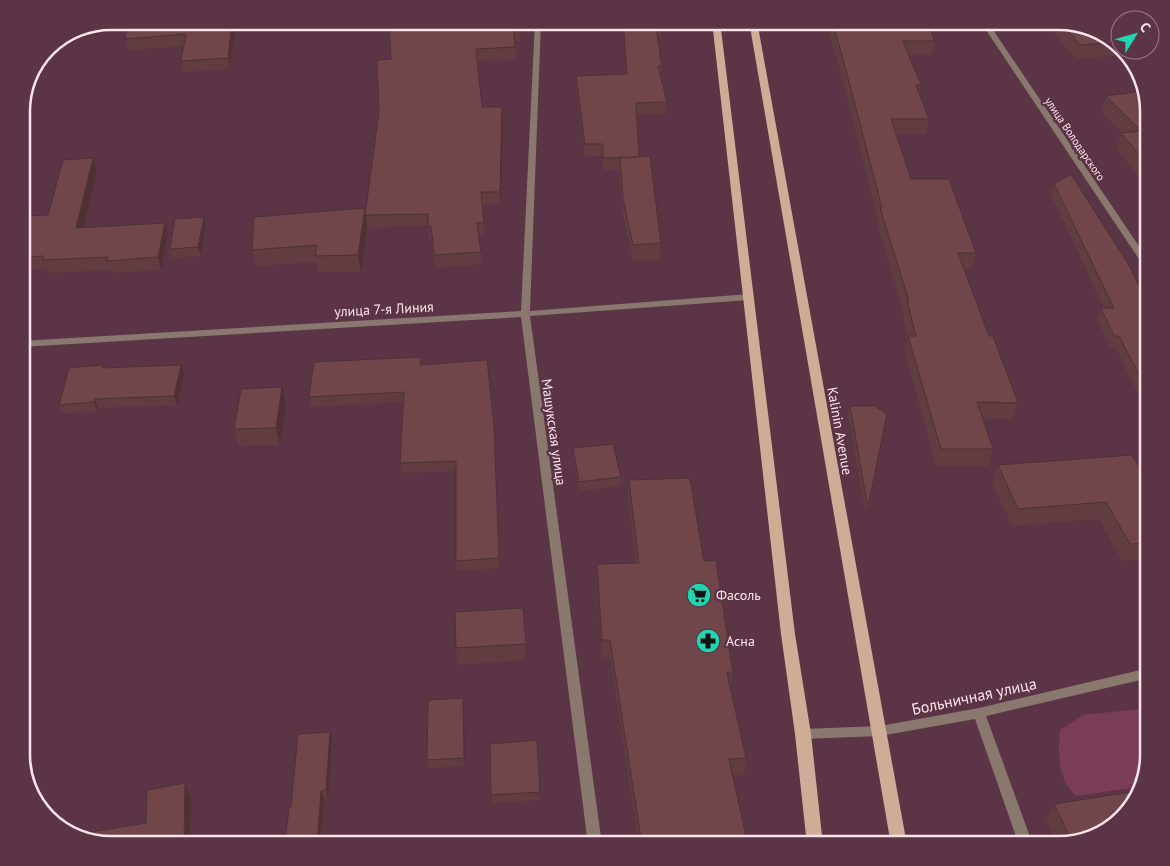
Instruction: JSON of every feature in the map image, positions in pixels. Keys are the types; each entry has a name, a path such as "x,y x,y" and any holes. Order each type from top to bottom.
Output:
{"main road":[{"path":"717,30 788,634 803,734 815,836"},
{"name":"Kalinin Avenue","path":"755,30 898,836"}],"street":[{"name":"Машукская улица","path":"538,30 525,314 594,836"},
{"name":"улица Володарского","path":"989,30 1140,255"},
{"name":"улица 7-я Линия","path":"30,344 525,314 749,297"},
{"name":"Больничная улица","path":"803,734 880,731 979,713 1140,675"},
{"path":"979,713 1023,836"}],"shaded area":[{"path":"1140,709 1140,755 1136,781 1133,788 1076,796 1070,789 1062,774 1060,765 1060,730 1083,715"}],"building":[{"path":"126,30 231,30 228,58 181,61 186,34 125,39"},
{"path":"389,30 514,30 515,47 476,49 482,107 502,107 500,192 481,192 484,223 477,223 481,252 434,255 431,226 428,226 428,214 365,215 379,112 377,60 391,59"},
{"path":"624,30 656,30 662,66 658,66 667,102 636,103 639,157 603,158 603,144 585,144 576,76 627,74"},
{"path":"835,30 931,30 935,41 903,41 921,85 916,85 929,119 891,119 911,179 949,179 976,253 958,253 989,336 993,336 1018,403 977,402 993,449 941,449 908,336 916,336 907,301 909,301 880,208 882,208"},
{"path":"1068,31 1085,34 1102,43 1080,45"},
{"path":"1137,92 1140,130 1106,96"},
{"path":"1140,131 1140,155 1121,133"},
{"path":"650,156 661,243 633,245 623,199 620,158"},
{"path":"93,158 76,228 165,223 158,257 107,261 108,257 43,260 44,256 30,257 30,216 48,215 63,160"},
{"path":"1071,174 1130,267 1140,288 1140,377 1119,336 1114,336 1101,308 1114,308 1054,184"},
{"path":"365,208 358,255 315,256 317,245 252,250 254,217"},
{"path":"204,217 198,247 170,249 175,219"},
{"path":"421,357 420,365 487,360 494,425 499,558 456,561 456,461 400,463 404,392 309,397 314,362"},
{"path":"103,365 102,368 181,365 174,396 95,399 94,402 59,405 69,368"},
{"path":"282,387 276,428 234,429 241,389"},
{"path":"850,406 874,406 887,414 869,502 867,502"},
{"path":"613,444 621,477 579,482 573,448"},
{"path":"1132,455 1140,469 1140,543 1130,544 1106,502 1018,509 998,465"},
{"path":"690,478 704,561 716,560 733,673 727,673 746,758 729,759 746,836 641,836 610,640 602,640 597,564 639,563 629,480"},
{"path":"523,608 526,644 456,648 455,612"},
{"path":"463,698 464,758 427,760 428,700"},
{"path":"330,732 326,790 321,791 318,836 286,836 289,807 291,807 298,734"},
{"path":"537,740 540,792 491,795 490,744"},
{"path":"185,783 184,836 111,836 88,833 146,823 147,790"},
{"path":"1131,792 1113,816 1095,828 1075,834 1069,835 1054,804"}],"place":[{"name":"Фасоль","path":"699,595"},
{"name":"Асна","path":"708,641"}]}
